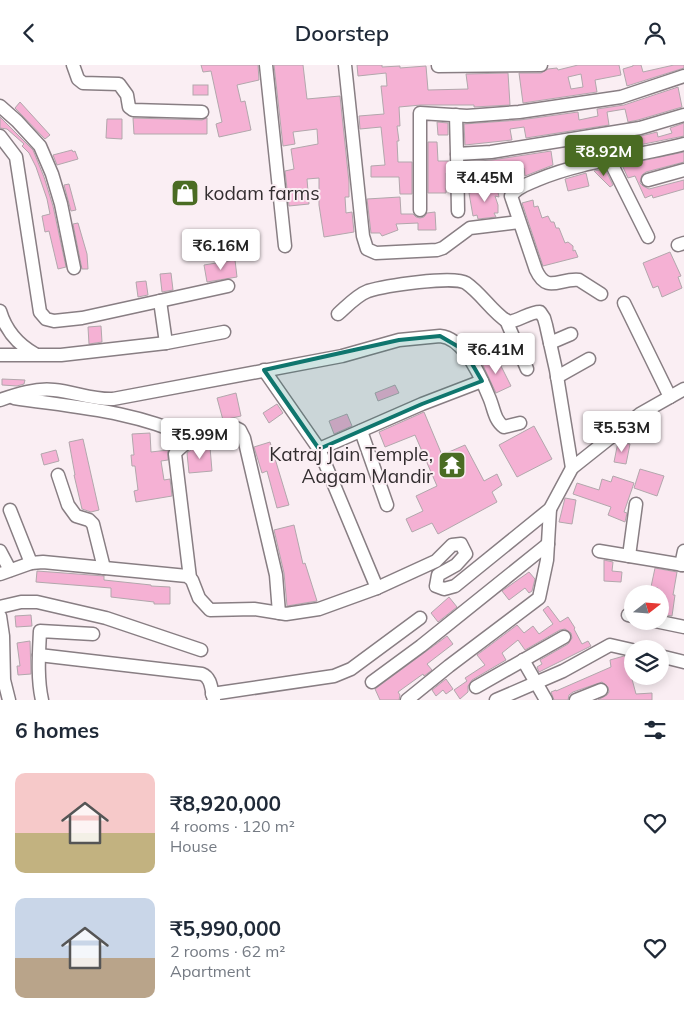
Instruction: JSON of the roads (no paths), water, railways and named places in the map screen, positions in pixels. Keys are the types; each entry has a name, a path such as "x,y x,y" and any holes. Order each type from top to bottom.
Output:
{"street":[{"path":"73,65 78,79 83,83 119,84 127,95 130,107 133,110 202,111"},
{"path":"266,65 285,246"},
{"path":"345,65 363,236 367,249 376,253 437,250 443,248 470,228 519,222"},
{"path":"438,66 541,65"},
{"path":"420,210 420,113 467,116 519,112 621,97 684,76"},
{"path":"3,114 17,121 40,146 52,174 61,204 74,268"},
{"path":"456,115 458,211"},
{"path":"457,154 491,152 621,131 684,115"},
{"path":"0,136 16,157 40,312 46,319 54,321 82,318 228,286"},
{"path":"601,295 579,280 551,283 542,281 536,270 511,196 516,189 560,171 608,159 684,144"},
{"path":"608,159 648,237"},
{"path":"648,179 684,170"},
{"path":"338,314 362,294 369,291 390,286 453,279 465,282 506,320 528,369"},
{"path":"160,301 166,343"},
{"path":"624,303 670,397"},
{"path":"0,311 13,337 23,347 36,355"},
{"path":"506,320 511,322 532,313 540,312 544,318 558,377 572,467"},
{"path":"0,355 61,355 166,343 224,332"},
{"path":"550,343 571,334"},
{"path":"4,399 35,391 54,390 100,400 113,399 342,355 399,340 446,336 464,350 482,381 498,423 504,427 520,423"},
{"path":"558,377 589,359"},
{"path":"264,370 319,449 377,588"},
{"path":"319,449 422,404 482,381"},
{"path":"189,437 185,445 176,451 175,455 190,578 199,598 210,610 254,609 286,614 319,609 377,588 436,561 452,545 461,544 466,554 456,565 438,575 436,586 444,589 456,586 550,509 572,467 640,414 684,389"},
{"path":"4,399 135,416 171,428 189,437 236,428 243,434 276,575 279,613"},
{"path":"361,431 387,505"},
{"path":"58,475 68,505 76,516 89,520 93,524 104,568"},
{"path":"628,556 636,504"},
{"path":"10,509 31,563"},
{"path":"407,700 539,599 547,560 550,509"},
{"path":"372,682 548,544"},
{"path":"0,551 5,572 31,563 44,562 187,576 190,578"},
{"path":"599,551 683,565 684,551"},
{"path":"0,607 21,602 37,602 106,618 200,650"},
{"path":"0,616 3,636 4,680 9,700"},
{"path":"39,655 202,674 208,676 210,680 213,697 342,673 351,669 420,618"},
{"path":"669,624 684,627"},
{"path":"42,700 40,692 40,631 93,634"},
{"path":"476,687 564,637"},
{"path":"496,700 563,671 610,645 624,648"},
{"path":"669,658 684,662"},
{"path":"523,660 546,700"},
{"path":"576,700 601,690"}],"place":[{"name":"kodam farms","path":"185,193"},
{"name":"Katraj Jain Temple, Aagam Mandir","path":"452,465"}]}
